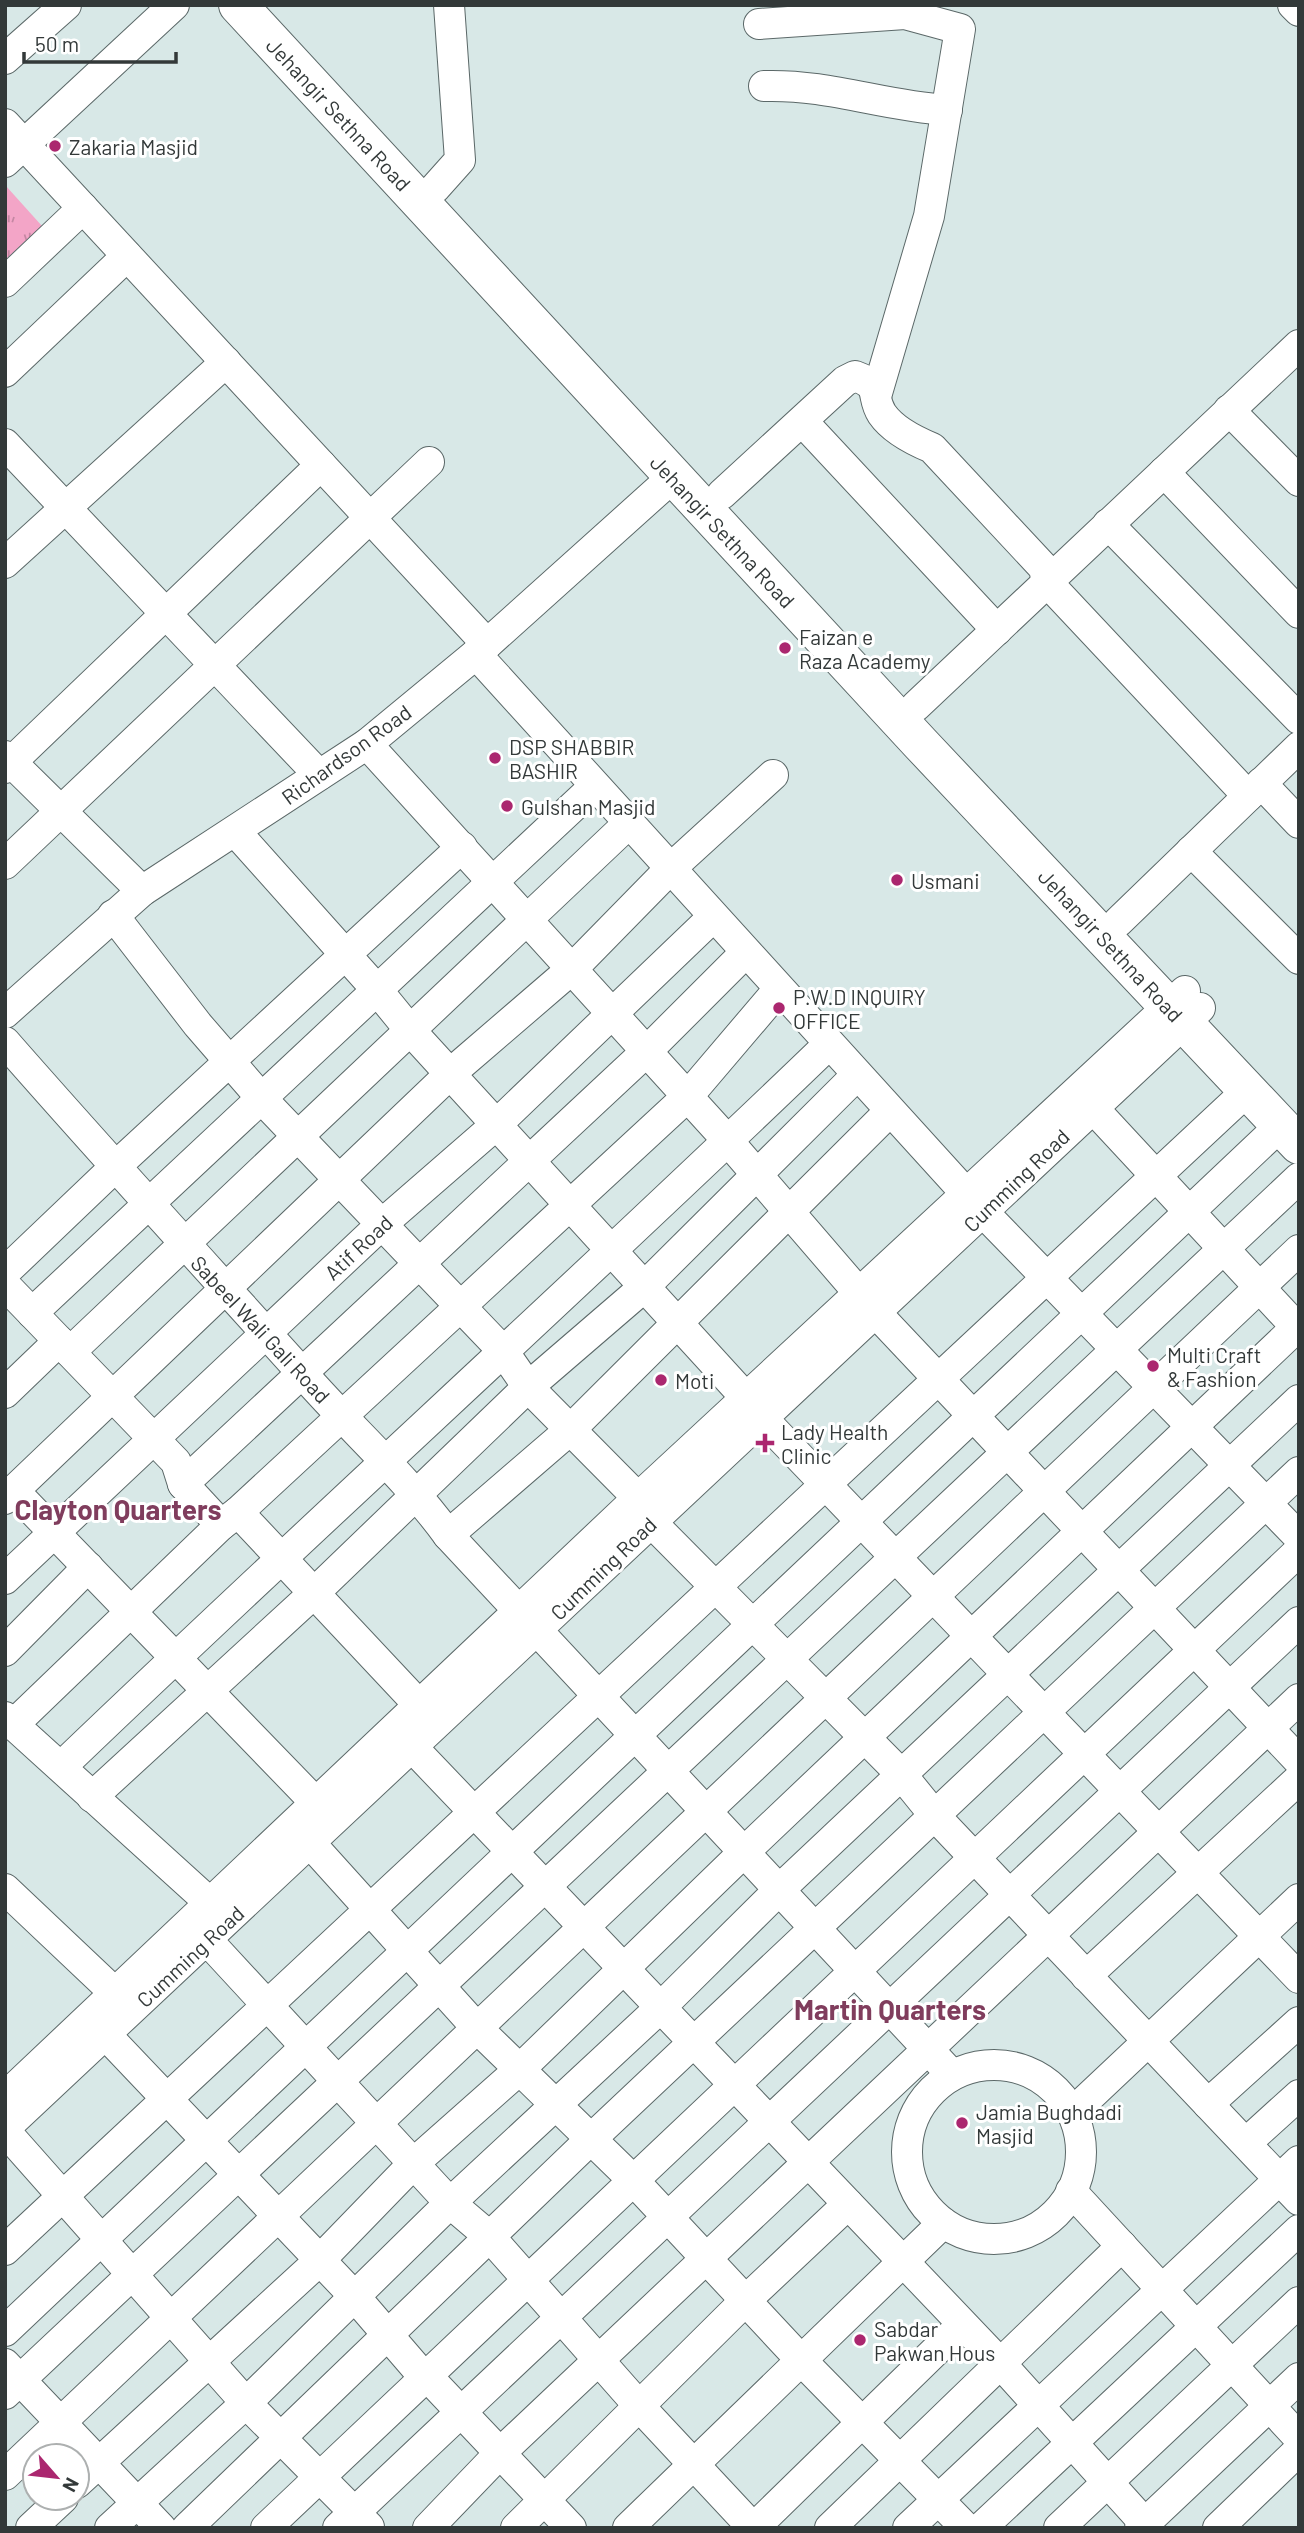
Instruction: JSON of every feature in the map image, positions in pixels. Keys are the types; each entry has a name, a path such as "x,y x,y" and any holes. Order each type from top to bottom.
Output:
{"highway":[{"name":"Jehangir Sethna Road","path":"238,5 673,478 1184,1007 1293,1128"},
{"name":"Jehangir Sethna Road","path":"265,5 1118,922 1247,1091 1293,1128"}],"street":[{"path":"5,59 66,5"},
{"path":"174,5 11,143 83,208 370,519 596,786 828,1044 1080,1315 1299,1537"},
{"path":"435,188 460,160 449,5"},
{"path":"1293,5 1299,11"},
{"path":"759,24 905,10 960,29 929,216 877,393"},
{"path":"764,86 827,88 902,107 947,110"},
{"path":"5,282 83,208"},
{"path":"5,372 127,256"},
{"path":"916,706 1299,345"},
{"path":"5,562 226,362"},
{"path":"722,494 845,381 855,376 870,382 877,393 881,413 910,439 932,448 1044,568 1047,582 1255,790 1299,823"},
{"path":"1229,410 1299,481"},
{"path":"803,422 997,629"},
{"path":"5,444 319,775"},
{"path":"5,864 216,667 429,462"},
{"path":"142,891 7,762 321,465"},
{"path":"1164,472 1299,614"},
{"name":"Richardson Road","path":"5,1013 142,891 367,744 482,649 673,478"},
{"path":"1108,524 1299,719"},
{"path":"367,744 495,881 791,1211 869,1303 1299,1761"},
{"path":"1118,922 1299,747"},
{"path":"316,1803 54,1532 10,1495 451,1073 573,968 670,869 773,775"},
{"path":"32,1313 151,1205 596,786"},
{"path":"5,1393 65,1347 184,1246 408,1029 629,823"},
{"path":"235,831 379,990 408,1029 498,1124 643,1288 825,1484 1299,1978"},
{"path":"5,1272 462,847"},
{"path":"1191,851 1299,959"},
{"path":"113,915 263,1100 503,1351 528,1387 571,1429 715,1587 901,1774 935,1816 1147,2042 1246,2143 1292,2180 1162,2289 908,2528"},
{"name":"Atif Road","path":"5,1579 382,1224 498,1124 713,917"},
{"path":"184,1484 528,1159 647,1051 746,953"},
{"path":"209,1902 9,1721 342,1418 688,1096 779,989"},
{"name":"Cumming Road","path":"975,1203 1092,1108 1184,1007"},
{"name":"Cumming Road","path":"5,2130 413,1748 528,1622 645,1510 1184,1007"},
{"name":"Sabeel Wali Gali Road","path":"5,1042 151,1205 184,1246 342,1418 387,1460 416,1492 448,1535 952,2075"},
{"path":"61,1767 280,1557 611,1251 828,1044"},
{"path":"92,1797 313,1594 528,1387 643,1288 858,1075"},
{"path":"5,2250 1247,1091"},
{"path":"91,2469 211,2363 319,2261 414,2163 519,2070 743,1853 1298,1327 1092,1108"},
{"path":"448,1535 571,1429 890,1111"},
{"path":"5,2331 1189,1212 1293,1128"},
{"path":"161,2528 61,2423 10,2379 131,2275 1299,1178"},
{"path":"5,2475 1299,1250"},
{"path":"5,1285 176,1462 184,1484 280,1557 420,1706"},
{"path":"110,2528 246,2403 450,2203 556,2107 779,1890 1299,1400"},
{"path":"187,2528 591,2140 1299,1472"},
{"path":"266,2528 320,2480 424,2377 1299,1551"},
{"path":"5,1651 88,1567"},
{"name":"Cumming Road","path":"6,2095 420,1706 528,1622"},
{"path":"5,2130 246,2403 320,2480 354,2523 461,2412 1299,1622"},
{"path":"428,2528 499,2454 1299,1699"},
{"path":"413,1748 1000,2362 1073,2440 1145,2526 1299,2378"},
{"path":"1086,1976 1299,1779"},
{"path":"311,1844 477,2028 633,2180 801,2360 966,2528"},
{"path":"5,1889 115,1993"},
{"path":"1072,2113 1299,1899"},
{"path":"207,1940 450,2203 490,2237 640,2407 754,2528 962,2325"},
{"path":"1208,2104 1299,2022"},
{"path":"106,2035 356,2298 424,2377 426,2375 571,2528"},
{"path":"1007,2065 1034,2074 1056,2091 1072,2113 1080,2139 1080,2166 1071,2191 1054,2215 1028,2232 1000,2239 970,2236 943,2223 922,2203 909,2176 906,2147 919,2110 929,2093 952,2075 979,2066 1007,2065"},
{"path":"1246,2143 1299,2095"},
{"path":"1071,2191 1299,2438"},
{"path":"516,2528 745,2301 848,2204"},
{"path":"628,2528 943,2223"},
{"path":"981,2528 1299,2230"},
{"path":"830,2528 1122,2246"},
{"path":"1059,2528 1299,2302"},
{"path":"1218,2528 1299,2450"},
{"path":"31,2528 48,2512"}],"green space":[{"path":"5,187 42,226 5,260"}],"place":[{"name":"Zakaria Masjid","path":"55,146"},
{"name":"Faizan e Raza Academy","path":"785,648"},
{"name":"DSP SHABBIR BASHIR","path":"495,758"},
{"name":"Gulshan Masjid","path":"507,806"},
{"name":"Usmani","path":"897,880"},
{"name":"P.W.D INQUIRY OFFICE","path":"779,1008"},
{"name":"Multi Craft & Fashion","path":"1153,1366"},
{"name":"Moti","path":"661,1380"},
{"name":"Lady Health Clinic","path":"765,1443"},
{"name":"Jamia Bughdadi Masjid","path":"962,2123"},
{"name":"Sabdar Pakwan Hous","path":"860,2340"}],"district":[{"name":"Clayton Quarters","path":"118,1509"},
{"name":"Martin Quarters","path":"890,2009"}]}
